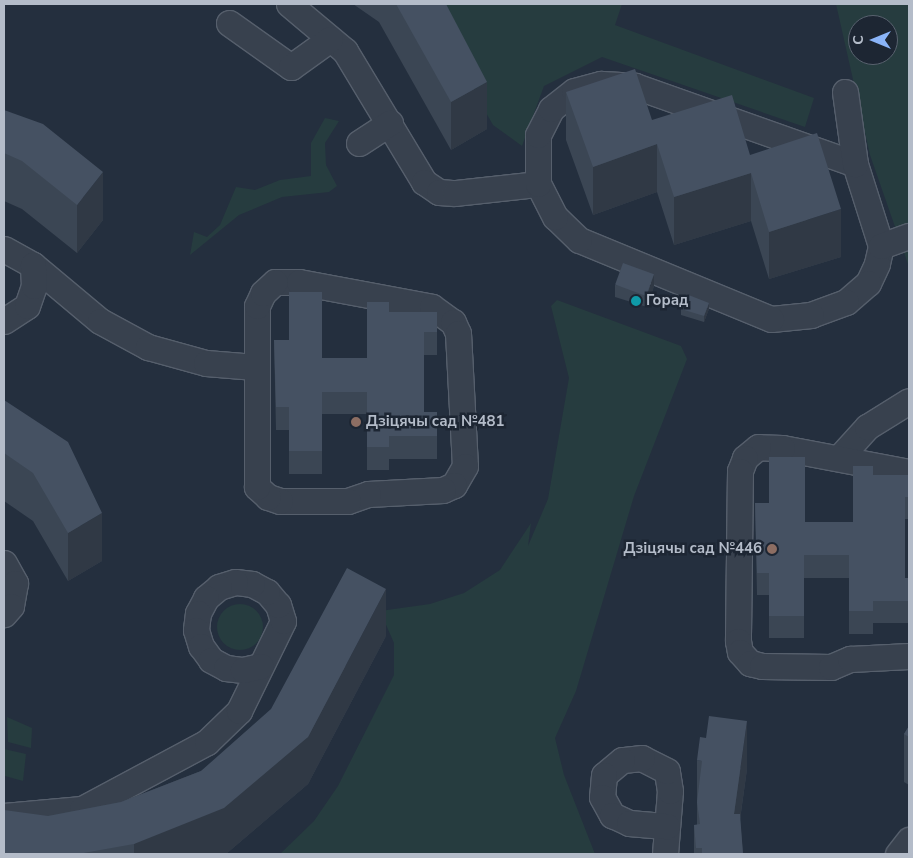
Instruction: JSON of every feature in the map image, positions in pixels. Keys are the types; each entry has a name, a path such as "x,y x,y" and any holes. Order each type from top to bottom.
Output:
{"lane":[{"path":"289,4 345,51 424,182 439,192 538,184"},
{"path":"229,23 291,67 330,39"},
{"path":"845,92 855,164 881,246 878,264 868,283 846,302 811,315 771,319 579,240 555,217 538,184 538,135 551,109 574,91 601,84 634,86 855,164"},
{"path":"358,143 390,123"},
{"path":"881,246 909,236"},
{"path":"4,249 33,265 100,321 148,347 206,362 256,367"},
{"path":"4,321 27,306 34,286 33,265"},
{"path":"275,282 300,282 432,308 444,313 458,333 465,466 460,476 454,485 443,490 368,494 348,502 280,501 268,498 257,487 255,476 256,367 257,306 263,293 275,282"},
{"path":"839,458 867,427 909,401"},
{"path":"909,472 782,448 758,447 745,458 740,472 738,532 740,652 750,663 762,666 831,667 850,659 909,656"},
{"path":"4,563 14,583 12,606 4,614"},
{"path":"4,816 82,809 207,742 239,711 261,666"},
{"path":"665,854 667,826"},
{"path":"898,854 909,840"}],"green space":[{"path":"424,4 622,4 615,25 814,98 805,127 602,57 544,86 522,146 493,125"},
{"path":"836,4 909,4 909,267 870,155 850,65 898,65 898,15 848,15 848,57"},
{"path":"325,118 339,121 325,143 326,165 337,186 329,192 282,197 239,215 190,255 194,232 207,237 220,225 236,187 255,190 280,180 311,176 311,143"},
{"path":"557,300 681,346 687,359 634,496 576,691 555,738 564,775 595,854 280,854 314,821 338,786 394,675 394,643 380,611 430,604 464,593 500,570 531,523 528,546 548,499 569,378 551,306"},
{"path":"235,604 245,604 259,614 263,627 259,640 253,646 245,650 235,650 221,640 217,632 217,622 227,608"},
{"path":"7,717 32,728 31,748 8,742"},
{"path":"4,749 26,754 23,781 5,776"}],"building":[{"path":"396,4 446,4 487,82 451,102"},
{"path":"635,69 652,120 732,95 750,155 817,133 841,209 769,232 751,173 674,197 657,144 593,167 566,92"},
{"path":"4,110 43,124 103,172 77,205 22,161 4,153"},
{"path":"623,263 654,274 646,296 615,285"},
{"path":"289,292 322,292 322,358 367,358 367,302 389,302 389,312 437,312 437,332 424,332 424,412 437,412 437,436 389,436 389,447 367,447 367,392 322,392 322,451 289,451 289,407 276,407 274,340 289,340"},
{"path":"686,294 709,303 704,316 681,309"},
{"path":"4,400 68,442 102,513 68,533 33,473 4,453"},
{"path":"769,457 805,457 805,522 853,522 853,466 873,466 873,475 909,475 909,497 905,497 905,578 909,578 909,601 873,601 873,611 849,611 849,555 804,555 804,616 769,616 769,573 757,573 755,503 769,503"},
{"path":"347,568 386,589 308,737 224,808 134,844 78,854 4,854 4,810 48,816 121,802 201,771 271,709"},
{"path":"709,716 747,721 734,814 740,814 743,854 702,854 702,848 696,848 694,825 700,824 697,802 702,761 697,760 700,737 706,738"},
{"path":"909,726 909,737 904,734"}],"place":[{"name":"Горад","path":"636,301"},
{"name":"Дзіцячы сад №481","path":"356,422"},
{"name":"Дзіцячы сад №446","path":"772,549"}]}
